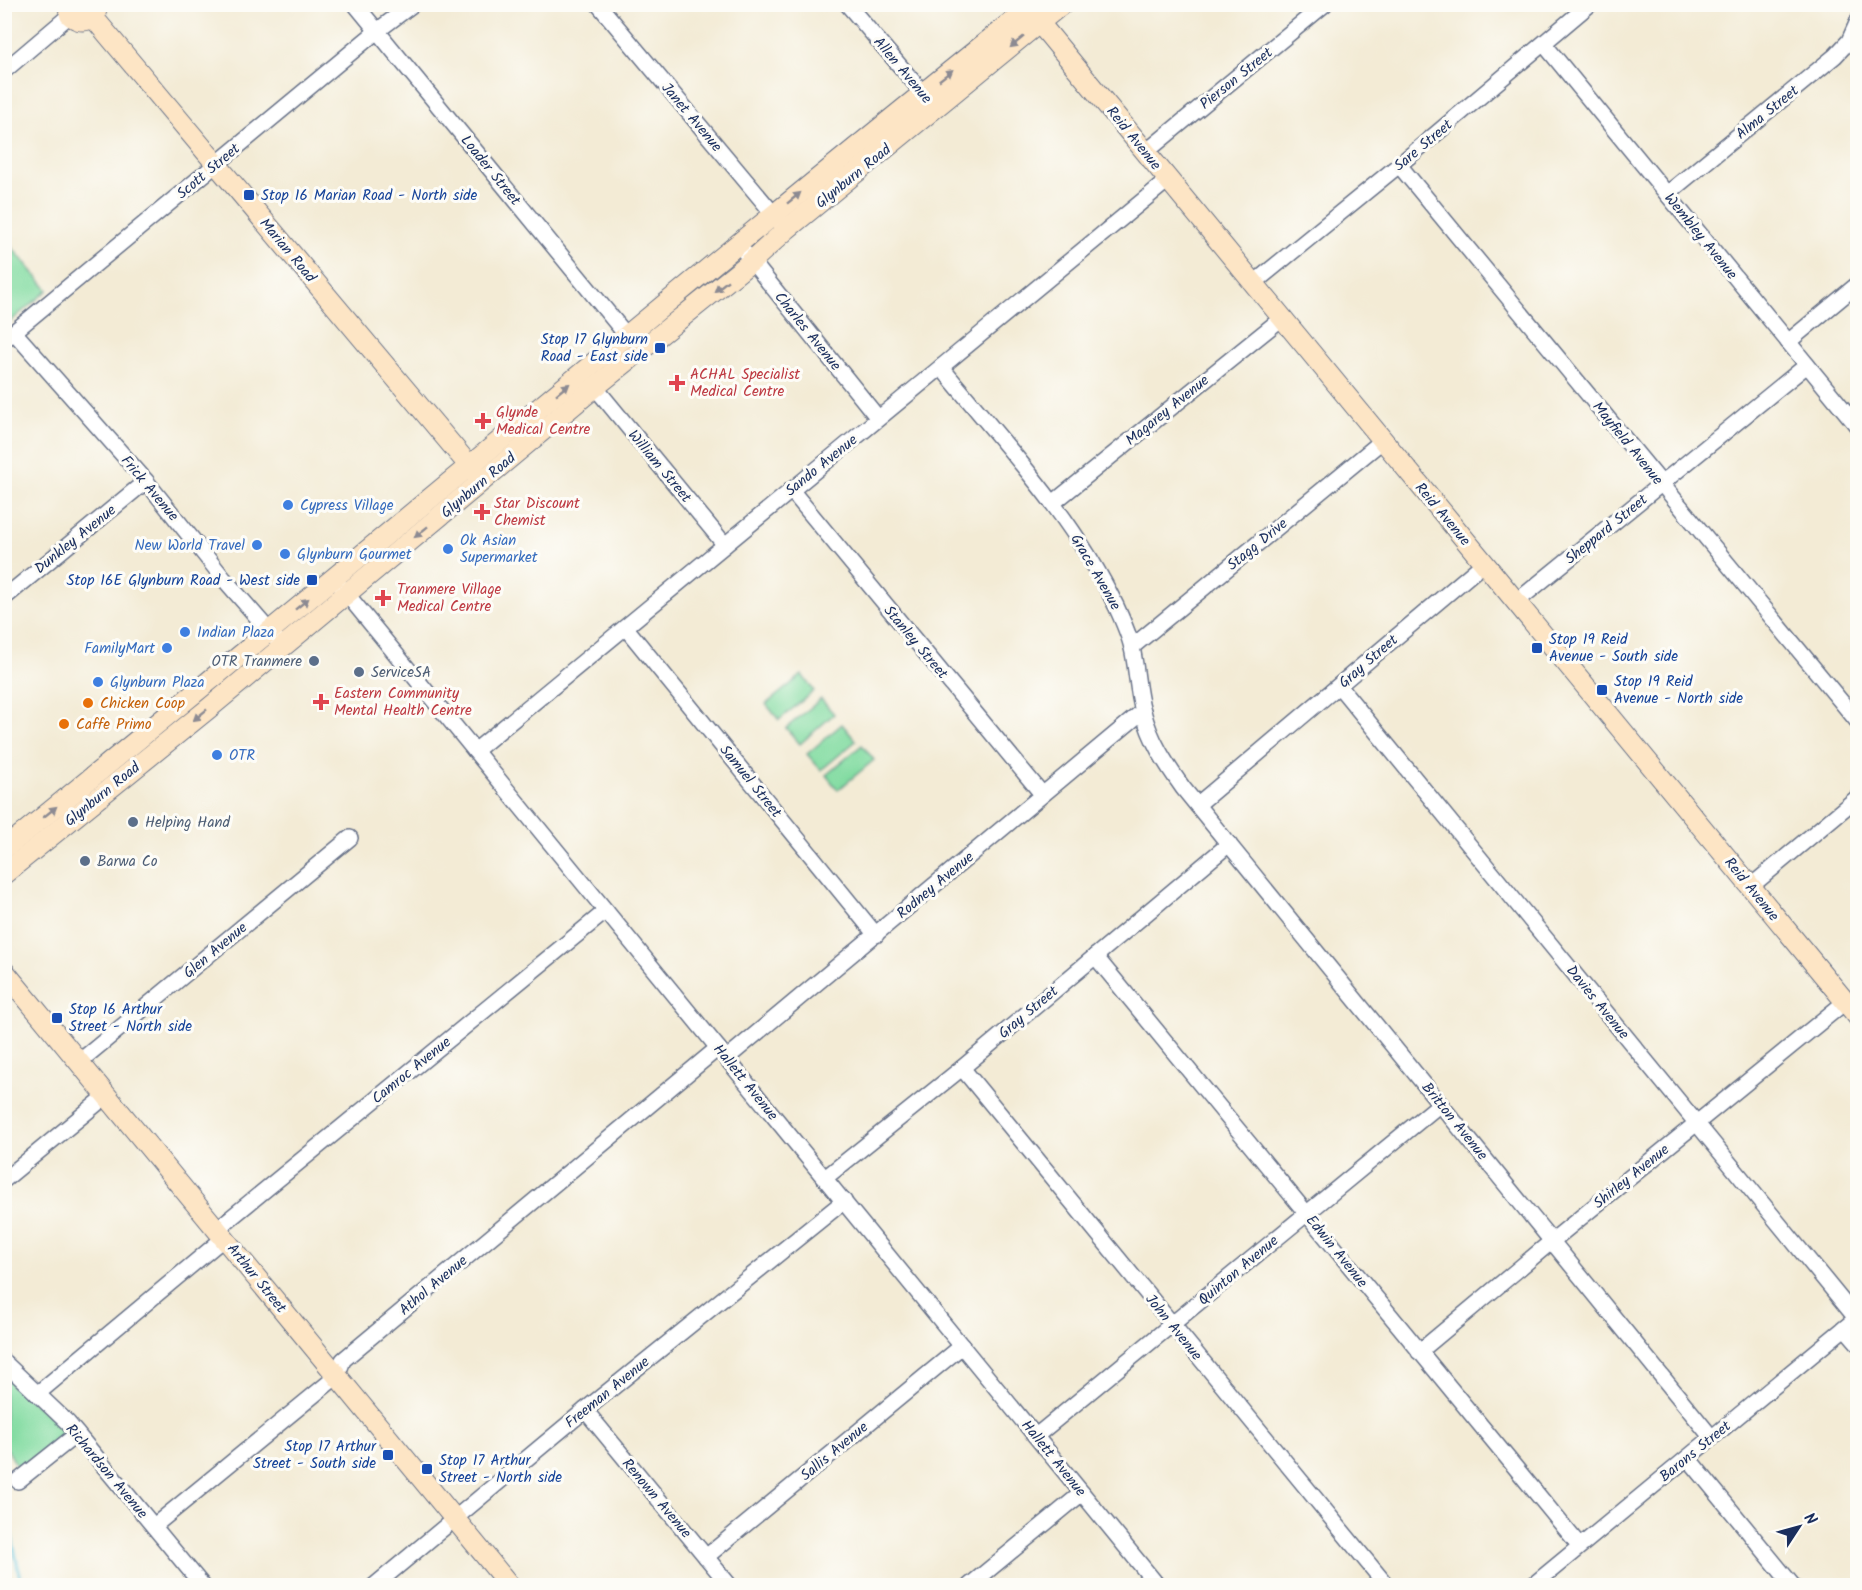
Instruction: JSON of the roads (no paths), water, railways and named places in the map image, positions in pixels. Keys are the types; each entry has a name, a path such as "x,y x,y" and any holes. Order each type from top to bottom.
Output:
{"main road":[{"name":"Glynburn Road","path":"5,872 283,646 340,585 469,465 774,214 922,93 1034,12 1062,4"},
{"path":"69,10 80,21 87,21 95,11"},
{"name":"Marian Road","path":"95,11 216,164 482,482"},
{"name":"Glynburn Road","path":"4,849 269,631 340,585 482,482 595,387 752,261 787,229 936,109 1034,12"},
{"name":"Reid Avenue","path":"1034,12 1168,180 1851,1010"},
{"path":"195,693 231,676 245,678"},
{"name":"Arthur Street","path":"4,971 510,1586"}],"street":[{"name":"Loader Street","path":"355,4 627,336"},
{"name":"Scott Street","path":"9,336 412,4"},
{"name":"Janet Avenue","path":"598,4 787,229"},
{"name":"Allen Avenue","path":"847,4 936,109"},
{"name":"Pierson Street","path":"1146,152 1325,4"},
{"name":"Sare Street","path":"1254,283 1400,165 1590,4"},
{"path":"4,71 69,10"},
{"name":"Alma Street","path":"1667,194 1835,56 1849,41 1857,21"},
{"name":"Wembley Avenue","path":"1544,44 1857,427"},
{"name":"Mayfield Avenue","path":"1400,165 1857,722"},
{"name":"Sando Avenue","path":"475,751 1168,180"},
{"name":"Charles Avenue","path":"738,244 878,418"},
{"path":"1788,342 1857,284"},
{"name":"Magarey Avenue","path":"1053,503 1282,318"},
{"name":"Frick Avenue","path":"9,336 146,481 224,579 283,646"},
{"name":"Sheppard Street","path":"1516,602 1807,365"},
{"name":"Grace Avenue","path":"940,367 1053,503 1090,555 1118,608 1132,647 1143,711 1153,740 1166,764 1197,805"},
{"name":"William Street","path":"595,387 725,545"},
{"name":"Stagg Drive","path":"1132,647 1382,441"},
{"name":"Dunkley Avenue","path":"4,597 146,481"},
{"name":"Stanley Street","path":"791,490 1042,794"},
{"name":"Gray Street","path":"1197,805 1484,563"},
{"name":"Hallett Avenue","path":"340,585 1158,1586"},
{"name":"Samuel Street","path":"626,628 876,935"},
{"name":"Davies Avenue","path":"1339,686 1696,1123 1853,1321 1857,1343"},
{"name":"Rodney Avenue","path":"722,1053 876,935 1143,711"},
{"path":"1750,887 1857,798"},
{"name":"Britton Avenue","path":"1197,805 1712,1438"},
{"name":"Glen Avenue","path":"79,1062 350,838"},
{"name":"Gray Street","path":"825,1178 962,1068 1228,844"},
{"name":"Camroc Avenue","path":"37,1394 220,1234 606,911"},
{"name":"Edwin Avenue","path":"1095,956 1579,1545"},
{"name":"Shirley Avenue","path":"1419,1352 1696,1123 1851,1010"},
{"name":"Athol Avenue","path":"154,1526 337,1376 343,1360 722,1053"},
{"name":"John Avenue","path":"962,1068 1387,1586"},
{"path":"4,1180 106,1096"},
{"name":"Quinton Avenue","path":"1036,1436 1440,1104"},
{"name":"Freeman Avenue","path":"374,1586 585,1410 844,1201"},
{"name":"Barons Street","path":"1532,1586 1853,1321"},
{"name":"Sallis Avenue","path":"706,1557 962,1346"},
{"name":"Richardson Avenue","path":"4,1362 77,1434 203,1586"},
{"name":"Renown Avenue","path":"585,1410 730,1586"},
{"path":"18,1481 77,1434"},
{"path":"1688,1458 1792,1586"},
{"path":"969,1586 1082,1492"}],"waterway":[{"path":"4,1503 22,1586"}],"place":[{"name":"Stop 16 Marian Road - North side","path":"249,195"},
{"name":"Stop 17 Glynburn Road - East side","path":"660,348"},
{"name":"ACHAL Specialist Medical Centre","path":"677,383"},
{"name":"Glynde Medical Centre","path":"483,421"},
{"name":"Cypress Village","path":"288,505"},
{"name":"Star Discount Chemist","path":"482,512"},
{"name":"New World Travel","path":"257,545"},
{"name":"Ok Asian Supermarket","path":"448,549"},
{"name":"Glynburn Gourmet","path":"285,554"},
{"name":"Stop 16E Glynburn Road - West side","path":"312,580"},
{"name":"Tranmere Village Medical Centre","path":"383,598"},
{"name":"Indian Plaza","path":"185,632"},
{"name":"FamilyMart","path":"167,648"},
{"name":"Stop 19 Reid Avenue - South side","path":"1537,648"},
{"name":"OTR Tranmere","path":"314,661"},
{"name":"ServiceSA","path":"359,672"},
{"name":"Glynburn Plaza","path":"98,682"},
{"name":"Stop 19 Reid Avenue - North side","path":"1602,690"},
{"name":"Eastern Community Mental Health Centre","path":"321,702"},
{"name":"Chicken Coop","path":"88,703"},
{"name":"Caffe Primo","path":"64,724"},
{"name":"OTR","path":"217,755"},
{"name":"Helping Hand","path":"133,822"},
{"name":"Barwa Co","path":"85,861"},
{"name":"Stop 16 Arthur Street - North side","path":"57,1018"},
{"name":"Stop 17 Arthur Street - South side","path":"388,1455"},
{"name":"Stop 17 Arthur Street - North side","path":"427,1469"}]}
